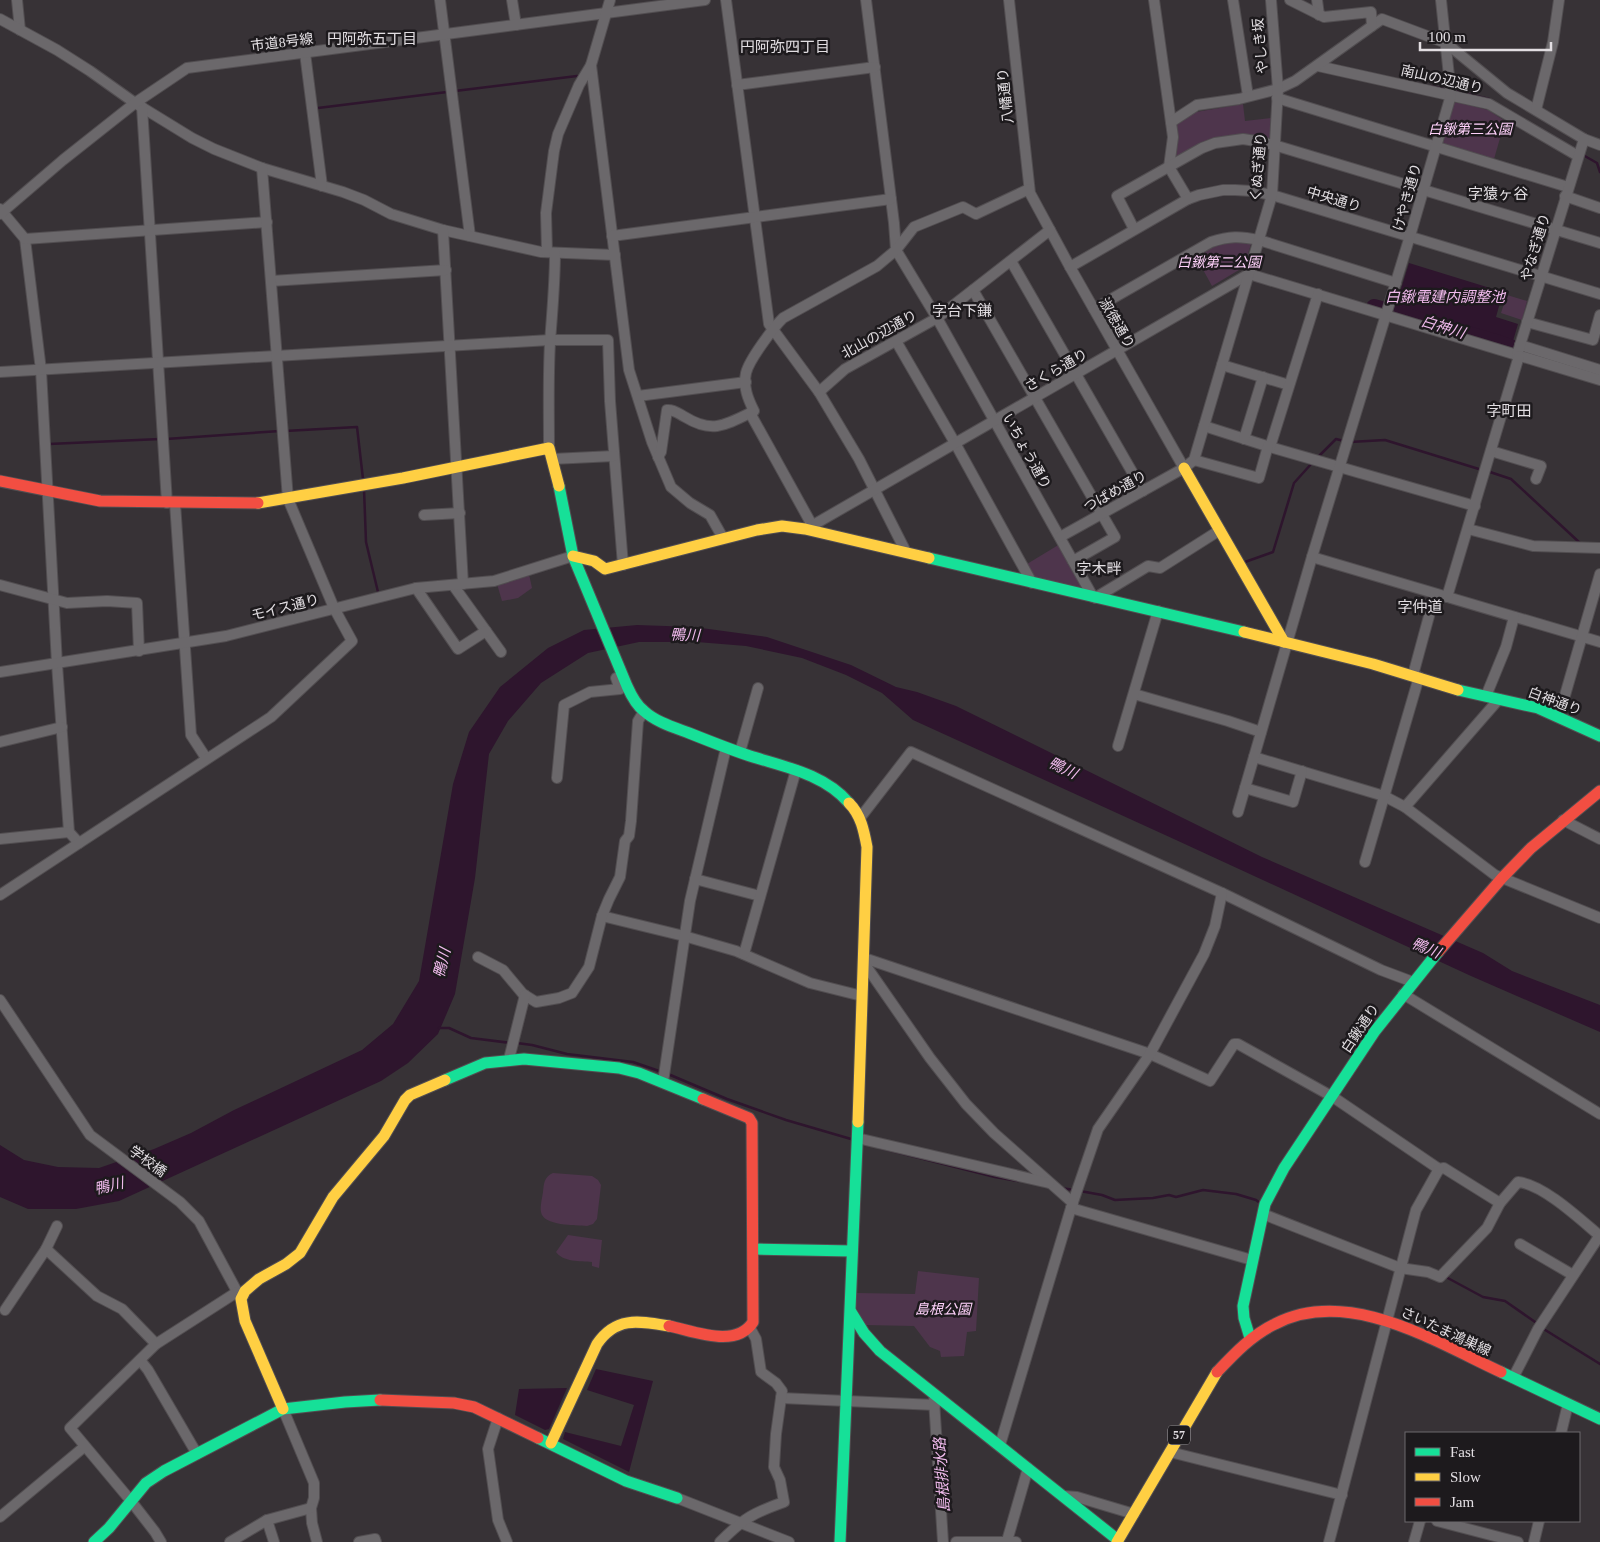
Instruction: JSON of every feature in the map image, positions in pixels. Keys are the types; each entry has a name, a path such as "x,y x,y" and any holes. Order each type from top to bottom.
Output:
{"street":[{"path":"17,0 20,30"},
{"path":"440,0 470,236"},
{"path":"512,0 516,25"},
{"path":"557,778 564,705 590,692 620,688 618,675 573,556 551,453 548,388 555,287 546,213 554,151 558,134 579,85 591,65 610,0"},
{"name":"市道8号線","path":"1,211 63,160 187,68 706,0"},
{"path":"726,0 769,324 819,392 875,488 906,552"},
{"path":"866,0 896,250"},
{"name":"八幡通り","path":"1009,0 1029,189"},
{"path":"1154,0 1173,137 1169,167 1188,199"},
{"path":"1233,0 1248,96"},
{"name":"やしき坂","path":"1270,0 1278,94"},
{"path":"1290,0 1324,17 1371,12 1372,26"},
{"path":"1317,0 1318,15"},
{"path":"1441,0 1451,95"},
{"path":"1536,110 1553,42 1559,0"},
{"path":"0,19 82,65 139,105 192,138 262,168 364,200 391,214 443,230 551,253 615,256"},
{"path":"1278,94 1382,20 1446,43 1507,93 1584,139 1600,145"},
{"path":"306,53 322,186"},
{"path":"591,65 629,370 652,442 671,487 690,503 710,515 723,538"},
{"name":"南山の辺通り","path":"1318,66 1489,104 1578,156"},
{"path":"737,85 874,67"},
{"path":"1171,122 1197,105 1248,96 1278,94 1567,191 1600,208"},
{"name":"くぬぎ通り","path":"1194,460 1272,195 1278,94"},
{"name":"けやき通り","path":"1238,812 1286,642 1396,283 1451,95"},
{"path":"139,105 150,230 158,362 185,643 191,735 206,758"},
{"name":"やなぎ通り","path":"1447,597 1541,275 1584,139"},
{"path":"1134,229 1117,196 1202,148 1230,140 1256,140 1600,243"},
{"path":"0,895 271,717 352,641 334,608 288,499 262,168"},
{"path":"658,457 661,452 667,410 672,410 704,427 727,425 754,411 747,397 746,373 772,329 783,318 878,266 896,250 914,227 963,206 976,214 1029,189"},
{"name":"淑徳通り","path":"1029,189 1070,267 1184,468"},
{"name":"中央通り","path":"1070,267 1188,199 1223,190 1247,190 1272,195 1600,294"},
{"path":"612,236 891,199"},
{"path":"1,211 25,239 41,370 53,599 69,832 80,843"},
{"path":"25,239 267,222"},
{"path":"443,230 458,466 460,514 458,584 501,652"},
{"name":"北山の辺通り","path":"819,392 845,369 937,318 1050,230"},
{"path":"1094,309 1211,242 1226,237 1244,237 1259,240 1396,283"},
{"name":"いちょう通り","path":"896,250 937,318 1094,597"},
{"path":"1011,261 1144,491"},
{"path":"271,281 446,270"},
{"path":"1249,274 1519,351 1600,380"},
{"name":"さくら通り","path":"809,527 1249,274"},
{"path":"973,290 1115,537 1073,561"},
{"path":"1194,460 1258,478 1318,294"},
{"path":"1527,322 1593,340 1600,315"},
{"path":"0,372 550,340 608,340 622,565"},
{"path":"896,341 1032,583"},
{"path":"1519,351 1600,370"},
{"path":"1222,365 1289,385"},
{"path":"1244,439 1263,377"},
{"path":"638,396 746,382"},
{"path":"750,413 809,527"},
{"path":"1204,426 1475,506"},
{"path":"1491,451 1541,466 1536,479"},
{"path":"0,481 100,501 264,503 458,466 551,453 614,456"},
{"name":"つばめ通り","path":"1060,537 1144,491 1184,468 1194,460"},
{"path":"1184,468 1286,642"},
{"path":"424,515 460,514"},
{"name":"白神通り","path":"573,556 594,561 605,569 723,538 782,526 809,527 1032,583 1286,642 1486,696 1538,708 1600,736"},
{"path":"1468,529 1533,546 1600,548"},
{"path":"1094,597 1148,566 1160,568 1220,530"},
{"name":"モイス通り","path":"0,672 226,636 416,588 494,581 573,556"},
{"path":"1312,558 1600,642"},
{"path":"1559,716 1600,574"},
{"path":"0,585 67,603 107,601 137,603 138,650"},
{"path":"416,588 458,649 486,631"},
{"path":"1365,862 1416,676 1435,594"},
{"path":"1118,746 1158,611"},
{"path":"1486,696 1506,647 1514,617"},
{"path":"618,675 644,711 664,723 726,748 818,778 834,787 846,798 860,818 866,834 864,961 840,1542"},
{"path":"740,752 758,688"},
{"path":"1134,694 1262,732"},
{"path":"1405,807 1499,699"},
{"path":"478,957 503,970 525,995 536,1002 559,998 572,993 589,967 602,916 620,877 625,841 629,836 638,721 644,711"},
{"path":"0,742 62,727"},
{"path":"663,1082 684,936 695,879 726,748"},
{"path":"860,818 911,752 1222,893 1382,970 1414,980"},
{"path":"1254,757 1384,796 1405,807 1495,875 1600,918"},
{"path":"744,954 796,770"},
{"path":"1246,788 1293,802 1302,771"},
{"name":"白鍬通り","path":"1250,1338 1244,1318 1243,1306 1264,1209 1278,1176 1333,1097 1375,1031 1414,980 1502,878 1531,848 1600,791"},
{"path":"1563,820 1600,839"},
{"path":"0,839 69,832"},
{"path":"695,879 760,896"},
{"path":"1000,1445 1072,1205 1098,1128 1150,1054 1204,954 1215,926 1222,893"},
{"path":"602,916 684,936 744,954 810,983 862,996"},
{"path":"864,961 1150,1054 1210,1081 1234,1044 1238,1044 1333,1097 1439,1169 1444,1168 1500,1203"},
{"path":"864,961 935,1065 966,1104 994,1133 1072,1205 1252,1260"},
{"path":"1403,994 1600,1114"},
{"path":"510,1059 525,995"},
{"name":"学校橋","path":"0,1000 90,1135 192,1212 199,1221 239,1296"},
{"path":"161,1542 131,1501 70,1428 156,1344 239,1296 252,1284 292,1261 300,1253 333,1197 347,1178 386,1134 396,1111 410,1095 485,1063 510,1059 524,1058 619,1068 639,1073 749,1118 752,1123 754,1316 750,1328 740,1334 724,1337 636,1322 629,1322 614,1327 597,1344 551,1443"},
{"path":"857,1138 1050,1183"},
{"path":"1329,1542 1416,1210 1439,1169"},
{"path":"1264,1209 1400,1268 1428,1272 1440,1277 1487,1228 1500,1203 1518,1182 1526,1183 1561,1202 1600,1236 1538,1329 1513,1378"},
{"path":"5,1310 46,1249 57,1226"},
{"path":"1520,1244 1573,1275"},
{"path":"46,1249 97,1296 122,1308 156,1344"},
{"path":"754,1249 852,1251"},
{"path":"239,1296 247,1326 314,1483 314,1498 311,1508 317,1542"},
{"path":"850,1309 856,1324 865,1336 934,1399 1000,1445 1119,1541"},
{"name":"さいたま鴻巣線","path":"1119,1541 1216,1373 1250,1338 1280,1320 1307,1313 1342,1311 1387,1320 1408,1328 1600,1419"},
{"path":"720,1542 739,1523 753,1514 784,1502 780,1480 774,1467 782,1391 776,1383 762,1372 756,1339 750,1328"},
{"path":"140,1360 148,1370 197,1454"},
{"path":"781,1398 846,1401 934,1399"},
{"path":"934,1399 943,1542"},
{"path":"94,1542 109,1528 146,1483 164,1470 283,1409 345,1402 391,1400 454,1403 474,1407 626,1480 790,1542"},
{"path":"1561,1432 1568,1404"},
{"path":"498,1418 488,1449 498,1520 507,1542"},
{"path":"0,1517 84,1447"},
{"path":"1170,1452 1342,1495"},
{"path":"956,1542 1011,1542 1028,1468"},
{"path":"1062,1496 1077,1497 1134,1514"},
{"path":"230,1542 267,1520 311,1508"},
{"path":"267,1520 274,1542"},
{"path":"1414,1542 1420,1522"},
{"path":"1441,1522 1518,1542"},
{"path":"1534,1542 1539,1522"},
{"path":"359,1542 374,1539 376,1542"}],"green space":[{"name":"白鍬第三公園","path":"1454,101 1488,110 1505,121 1494,159 1441,145"},
{"path":"1243,104 1245,121 1271,118 1270,138 1266,141 1236,137 1177,159 1172,156 1172,127 1196,112"},
{"name":"白鍬第二公園","path":"1227,241 1249,242 1251,244 1244,267 1212,286 1195,255 1211,246"},
{"path":"1507,295 1527,301 1522,320 1501,313"},
{"path":"1060,544 1083,584 1080,589 1034,578 1027,564"},
{"path":"529,574 532,588 518,598 502,601 497,584"},
{"path":"553,1173 592,1176 598,1180 601,1185 597,1219 593,1224 587,1226 561,1224 543,1217 541,1207 544,1183 546,1178"},
{"path":"568,1235 602,1240 599,1268 592,1266 592,1262 563,1258 556,1252"},
{"name":"島根公園","path":"918,1271 979,1278 976,1331 967,1332 964,1356 941,1357 940,1351 930,1347 914,1326 865,1325 856,1307 856,1293 915,1294"}],"water":[{"name":"白鍬電建内調整池","path":"1409,263 1503,292 1496,317 1518,324 1513,341 1396,305"},
{"name":"鴨川","path":"637,625 694,627 767,637 851,665 896,687 917,692 956,706 1262,857 1483,953 1512,971 1600,1005 1600,1032 1471,976 913,720 882,693 846,675 802,658 746,646 697,642 639,642 588,653 541,683 508,721 489,754 475,878 455,994 438,1034 408,1063 381,1081 119,1201 76,1209 28,1209 0,1197 0,1145 24,1160 58,1167 99,1168 154,1149 191,1133 234,1110 362,1050 393,1024 419,981 453,784 469,732 500,687 548,648 584,630"},
{"path":"596,1369 653,1381 629,1472 563,1439 565,1432 621,1446 634,1405 587,1390"},
{"path":"567,1388 549,1429 545,1430 515,1415 519,1389"}],"waterway":[{"path":"455,91 577,76"},
{"path":"1431,86 1445,89"},
{"path":"1456,91 1489,99"},
{"path":"318,108 447,92"},
{"path":"1583,155 1597,163 1600,172"},
{"name":"白神川","path":"1374,307 1499,343 1535,356"},
{"path":"285,431 357,427 363,479"},
{"path":"166,439 280,431"},
{"path":"49,444 160,439"},
{"path":"1318,457 1336,439 1344,441"},
{"path":"1350,442 1385,440 1482,470"},
{"path":"1245,562 1273,552 1294,483 1312,463"},
{"path":"1487,471 1511,479 1580,543"},
{"path":"364,489 366,542 378,592"},
{"path":"439,1028 449,1028 471,1038 511,1043"},
{"path":"517,1043 567,1054 633,1062 662,1072"},
{"path":"668,1074 727,1099 786,1120 851,1139"},
{"path":"880,1148 1018,1181"},
{"path":"1060,1188 1075,1190"},
{"path":"1080,1191 1102,1195 1115,1200 1153,1198 1169,1195 1176,1197 1203,1190 1236,1194 1260,1203"},
{"path":"1444,1276 1483,1297 1505,1301 1538,1324"},
{"path":"1542,1328 1600,1364"}],"traffic: fast":[{"path":"559,486 573,556 627,686 639,706 649,715 671,726 734,751 816,778 839,793 849,803"},
{"path":"929,558 1244,632"},
{"path":"1458,690 1538,708 1600,736"},
{"path":"1250,1338 1244,1318 1243,1306 1265,1204 1284,1168 1375,1031 1438,952"},
{"path":"445,1080 485,1063 524,1059 619,1068 639,1073 703,1099"},
{"path":"840,1542 858,1122"},
{"path":"754,1249 852,1251"},
{"path":"851,1312 864,1333 880,1351 1118,1540"},
{"path":"1501,1372 1600,1419"},
{"path":"94,1542 109,1528 146,1483 164,1471 283,1409 380,1400"},
{"path":"538,1438 626,1481 677,1498"}],"traffic: slow":[{"path":"258,503 403,478 549,448 559,486"},
{"path":"1184,468 1284,642"},
{"path":"573,556 594,561 605,569 757,530 782,526 805,529 929,558"},
{"path":"1244,632 1373,664 1458,690"},
{"path":"849,803 859,818 867,847 858,1122"},
{"path":"283,1409 245,1321 241,1299 245,1291 259,1279 286,1264 300,1253 333,1197 384,1136 405,1100 410,1095 445,1080"},
{"path":"551,1443 597,1344 604,1335 620,1325 629,1323 638,1322 669,1326"},
{"path":"1117,1542 1217,1372"}],"traffic: jam":[{"path":"0,481 100,501 258,503"},
{"path":"1438,952 1502,878 1531,848 1600,791"},
{"path":"669,1326 702,1334 726,1336 736,1335 746,1330 753,1322 752,1123 749,1118 703,1099"},
{"path":"1217,1372 1237,1351 1267,1328 1303,1314 1332,1311 1391,1322 1449,1346 1501,1372"},
{"path":"380,1400 454,1403 474,1407 538,1438"}],"district":[{"name":"円阿弥五丁目","path":"372,39"},
{"name":"円阿弥四丁目","path":"785,47"},
{"name":"字猿ヶ谷","path":"1498,194"},
{"name":"字台下鎌","path":"962,311"},
{"name":"字町田","path":"1509,411"},
{"name":"字木畔","path":"1099,569"},
{"name":"字仲道","path":"1420,607"}],"water label":[{"name":"島根排水路","path":"942,1475"}]}
